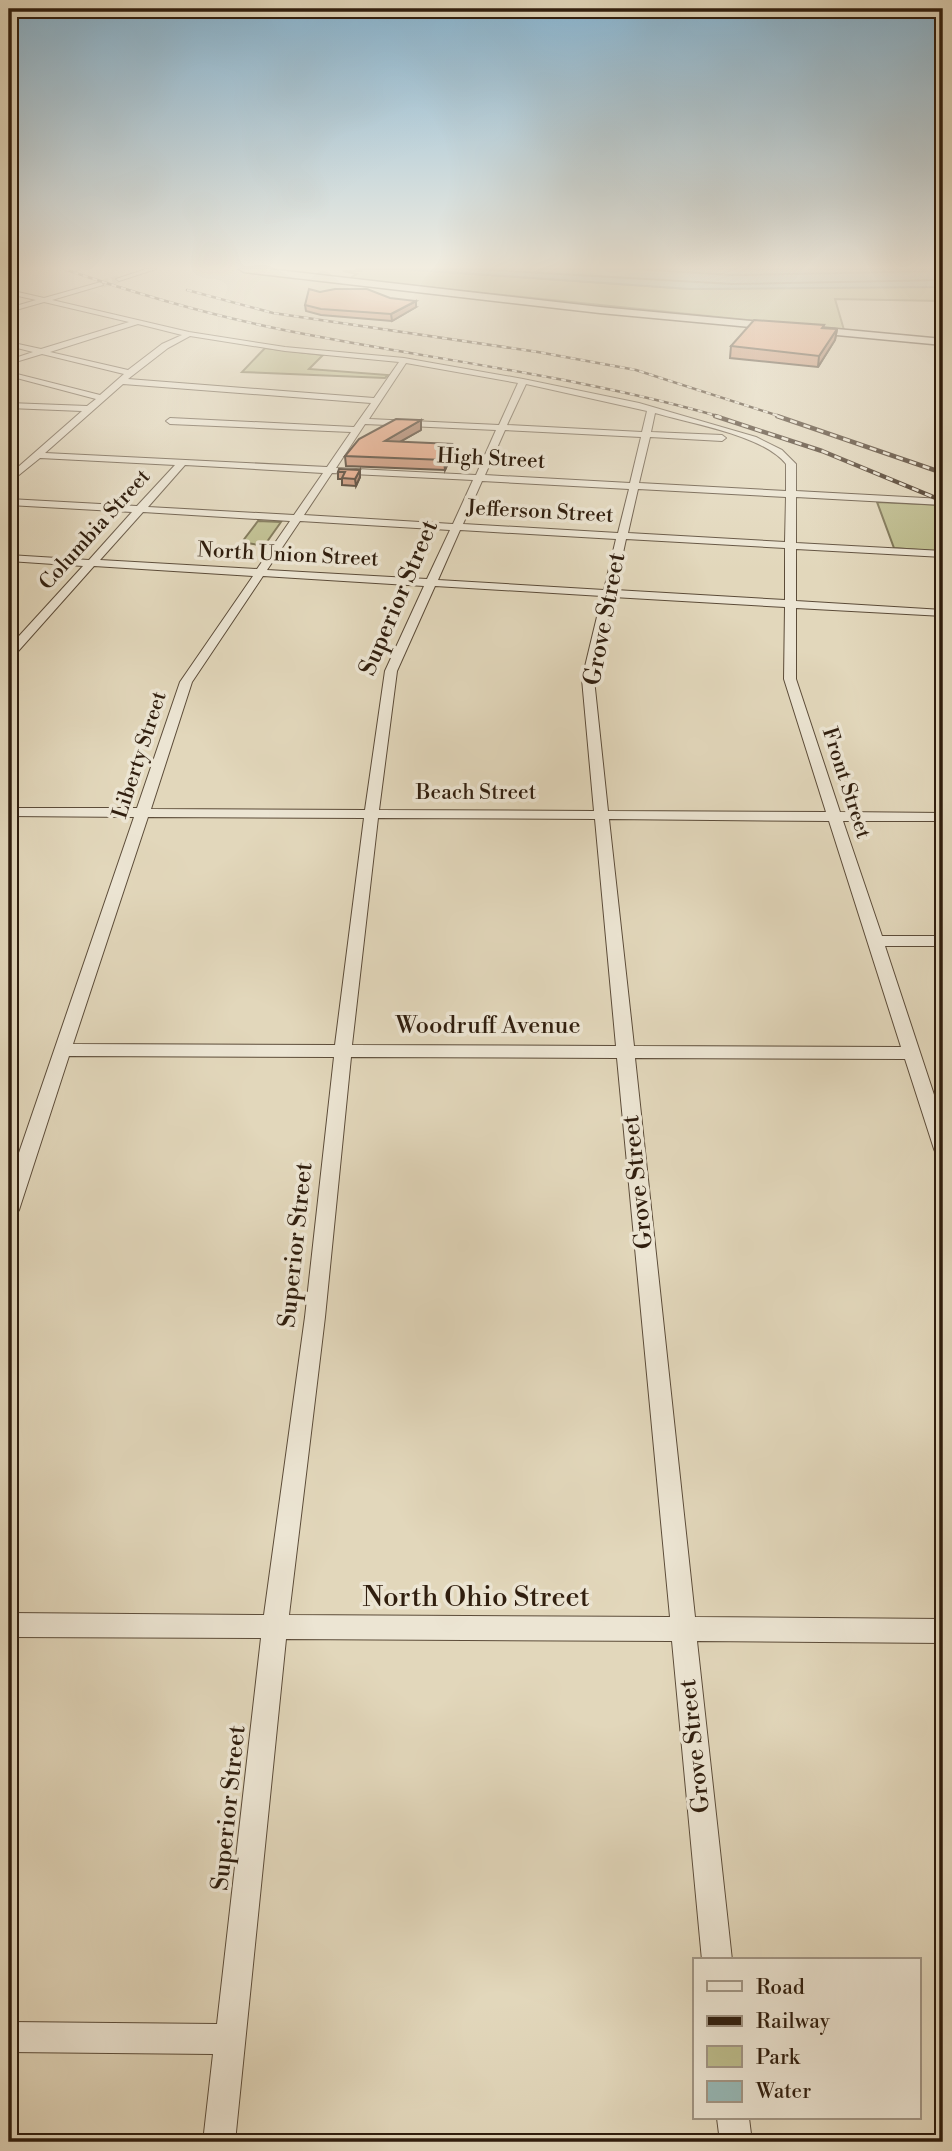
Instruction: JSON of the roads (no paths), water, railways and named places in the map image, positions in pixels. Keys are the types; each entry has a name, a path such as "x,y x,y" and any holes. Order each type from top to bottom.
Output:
{"street":[{"path":"113,369 128,373"},
{"path":"9,481 133,369"},
{"name":"Liberty Street","path":"9,1210 17,1163 65,1050 186,682 398,369"},
{"path":"457,369 652,410 753,439"},
{"path":"9,374 102,398"},
{"path":"120,381 376,401"},
{"name":"Superior Street","path":"219,2142 275,1627 315,1317 343,1051 388,682 523,381"},
{"path":"9,405 90,408"},
{"name":"Grove Street","path":"652,410 588,679 717,1958"},
{"path":"170,421 502,427 753,439"},
{"name":"Front Street","path":"753,439 769,446 787,458 791,464 790,679 942,1144"},
{"name":"High Street","path":"38,455 943,502"},
{"name":"Columbia Street","path":"9,654 182,463"},
{"name":"Jefferson Street","path":"9,502 943,554"},
{"name":"North Union Street","path":"9,558 943,615"},
{"name":"Beach Street","path":"9,812 943,817"},
{"path":"875,941 943,941"},
{"name":"Woodruff Avenue","path":"65,1050 912,1053"},
{"name":"North Ohio Street","path":"9,1625 943,1631"},
{"path":"9,2037 231,2039"},
{"path":"733,2120 736,2142"}],"railway":[{"path":"501,369 611,390 721,417"},
{"path":"633,369 782,417"},
{"path":"715,416 822,451 943,501"},
{"path":"777,416 943,473"}]}
